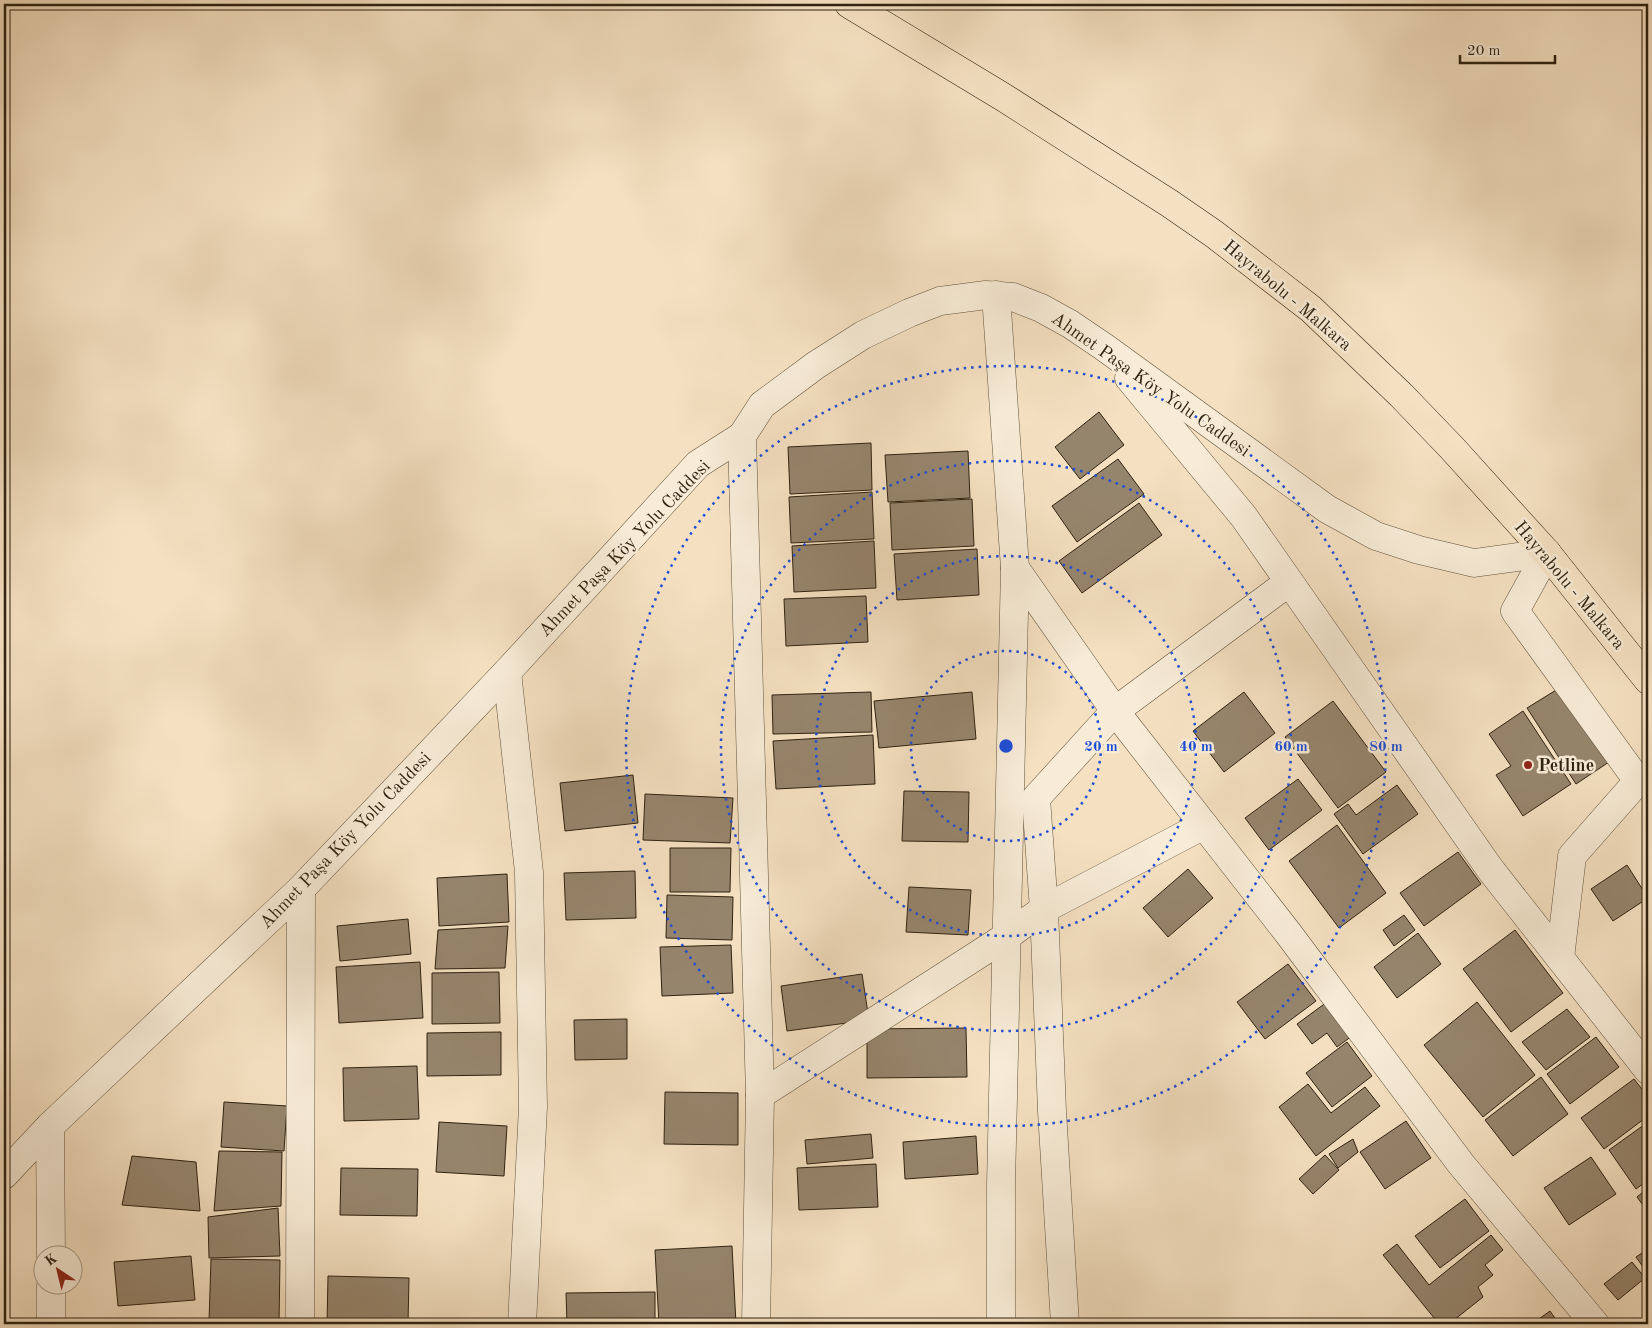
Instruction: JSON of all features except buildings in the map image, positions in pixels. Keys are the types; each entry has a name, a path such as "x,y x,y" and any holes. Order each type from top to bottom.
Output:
{"main road":[{"name":"Hayrabolu - Malkara","path":"849,4 1093,154 1214,234 1311,309 1401,395 1452,448 1547,554 1648,680"}],"street":[{"name":"Ahmet Paşa Köy Yolu Caddesi","path":"4,1175 50,1126 301,889 507,672 698,464 742,436 762,405 816,365 863,335 940,301 986,294 1014,297 1042,308 1104,347 1327,509 1376,536 1419,550 1474,562 1547,554"},
{"path":"996,295 1015,568 1001,1185 1001,1324"},
{"path":"1104,347 1244,517 1490,869 1648,1070"},
{"path":"742,436 760,1095 756,1324"},
{"path":"1547,554 1515,612 1643,782 1572,856 1560,958"},
{"path":"1015,568 1115,711 1288,933 1461,1164 1595,1324"},
{"path":"1065,1324 1052,1101 1044,909 1036,798 1115,711 1289,582"},
{"path":"507,672 529,882 533,1107 522,1324"},
{"path":"760,1095 1007,936 1044,909 1204,826"},
{"path":"300,1324 301,889"},
{"path":"50,1126 51,1246"},
{"path":"51,1296 51,1324"}],"place":[{"name":"Petline","path":"1528,765"}]}
